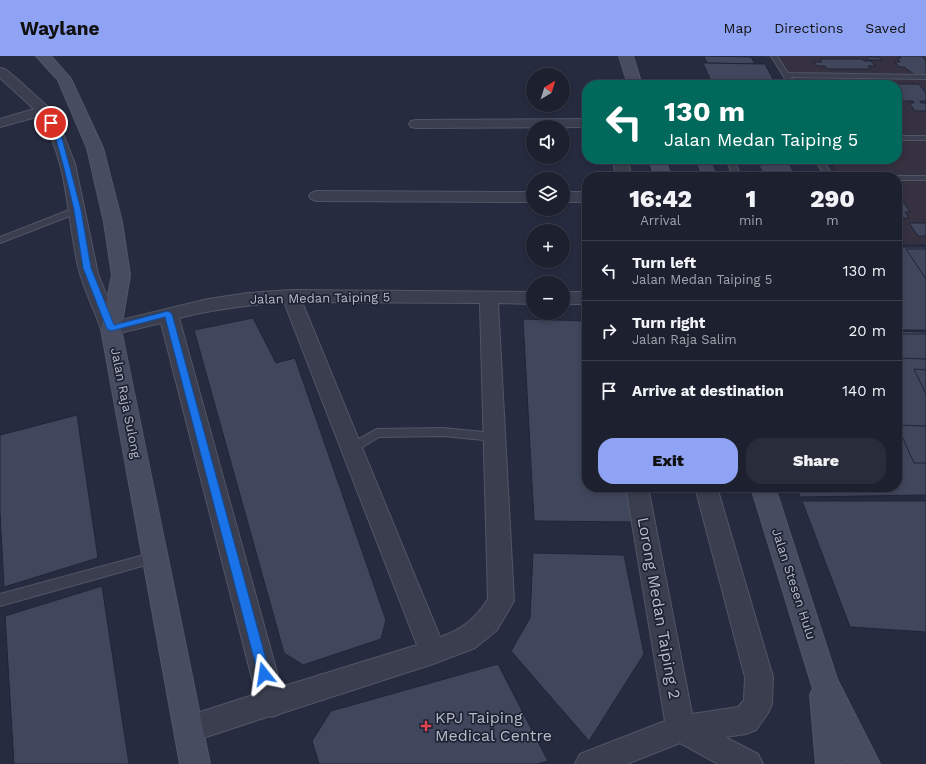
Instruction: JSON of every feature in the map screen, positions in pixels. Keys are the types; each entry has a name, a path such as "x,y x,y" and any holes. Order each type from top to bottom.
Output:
{"street":[{"name":"Jalan Raja Sulong","path":"43,56 52,64 64,79 95,148 113,222 121,275 111,329 195,764"},
{"path":"626,56 633,80"},
{"path":"0,72 21,89 44,111 58,135 77,210 87,268 111,329"},
{"path":"4,118 44,111"},
{"path":"416,124 582,122"},
{"path":"317,196 526,197"},
{"path":"570,197 582,197"},
{"path":"291,296 433,652"},
{"name":"Jalan Medan Taiping 5","path":"111,329 208,305 248,299 291,296 526,298"},
{"path":"188,729 272,704 433,652 466,640 488,622 501,601 489,298"},
{"path":"570,298 582,298"},
{"path":"168,314 272,704"},
{"name":"Lorong Medan Taiping 2","path":"638,492 681,729"},
{"path":"590,764 681,729 746,720 758,704 759,677 707,492"},
{"name":"Jalan Stesen Hulu","path":"765,492 824,682 864,764"},
{"name":"Jalan Stesen Hulu","path":"824,682 831,764"},
{"path":"681,729 748,764"}],"lane":[{"path":"774,56 787,80"},
{"path":"822,80 926,77"},
{"path":"902,138 926,138"},
{"path":"902,178 926,178"},
{"path":"0,240 77,210"},
{"path":"352,448 377,433 443,432 494,437"},
{"path":"0,600 156,557"}],"shaded area":[{"path":"764,56 926,56 926,244 902,244 902,172 836,172 832,164 902,164 902,80 785,80 775,60"}],"building":[{"path":"704,56 751,57 755,64 707,63"},
{"path":"899,56 922,56 926,61 926,75 915,75 904,67 899,67 895,62 900,62 897,58 901,58"},
{"path":"866,57 879,57 882,60 869,60"},
{"path":"820,59 862,59 864,61 871,61 875,66 868,66 871,69 827,69 825,66 817,66 814,62 822,62"},
{"path":"703,63 765,64 773,80 711,80"},
{"path":"902,84 919,84 926,93 926,101 920,101 921,103 926,103 926,111 915,111 909,103 914,103 913,101 902,101"},
{"path":"697,164 713,164 716,172 699,172"},
{"path":"790,164 794,172 762,172 759,165"},
{"path":"902,200 910,212 905,212 909,218 902,218"},
{"path":"909,223 926,223 926,236 918,236"},
{"path":"902,247 926,247 926,330 902,330"},
{"path":"906,249 926,249 926,279"},
{"path":"253,318 276,363 295,358 386,620 381,639 303,665 284,653 194,330"},
{"path":"523,319 582,321 582,492 628,492 633,522 534,521"},
{"path":"902,331 926,332 926,495 800,497 798,492 902,492"},
{"path":"902,334 926,334 926,359 902,358"},
{"path":"914,369 926,370 926,394"},
{"path":"77,415 98,558 4,587 0,512 0,435"},
{"path":"902,425 926,426 926,463 914,463 902,436"},
{"path":"802,501 926,501 926,632 850,627"},
{"path":"533,553 624,555 644,654 589,741 511,651 530,618"},
{"path":"102,586 129,764 14,764 5,616"},
{"name":"KPJ Taiping Medical Centre","path":"498,664 548,761 538,764 319,764 312,741 331,711"}],"place":[{"name":"KPJ Taiping Medical Centre","path":"426,726"}],"route":[{"path":"51,123 58,135 67,168 77,210 87,268 111,329 168,314 264,674"}]}
